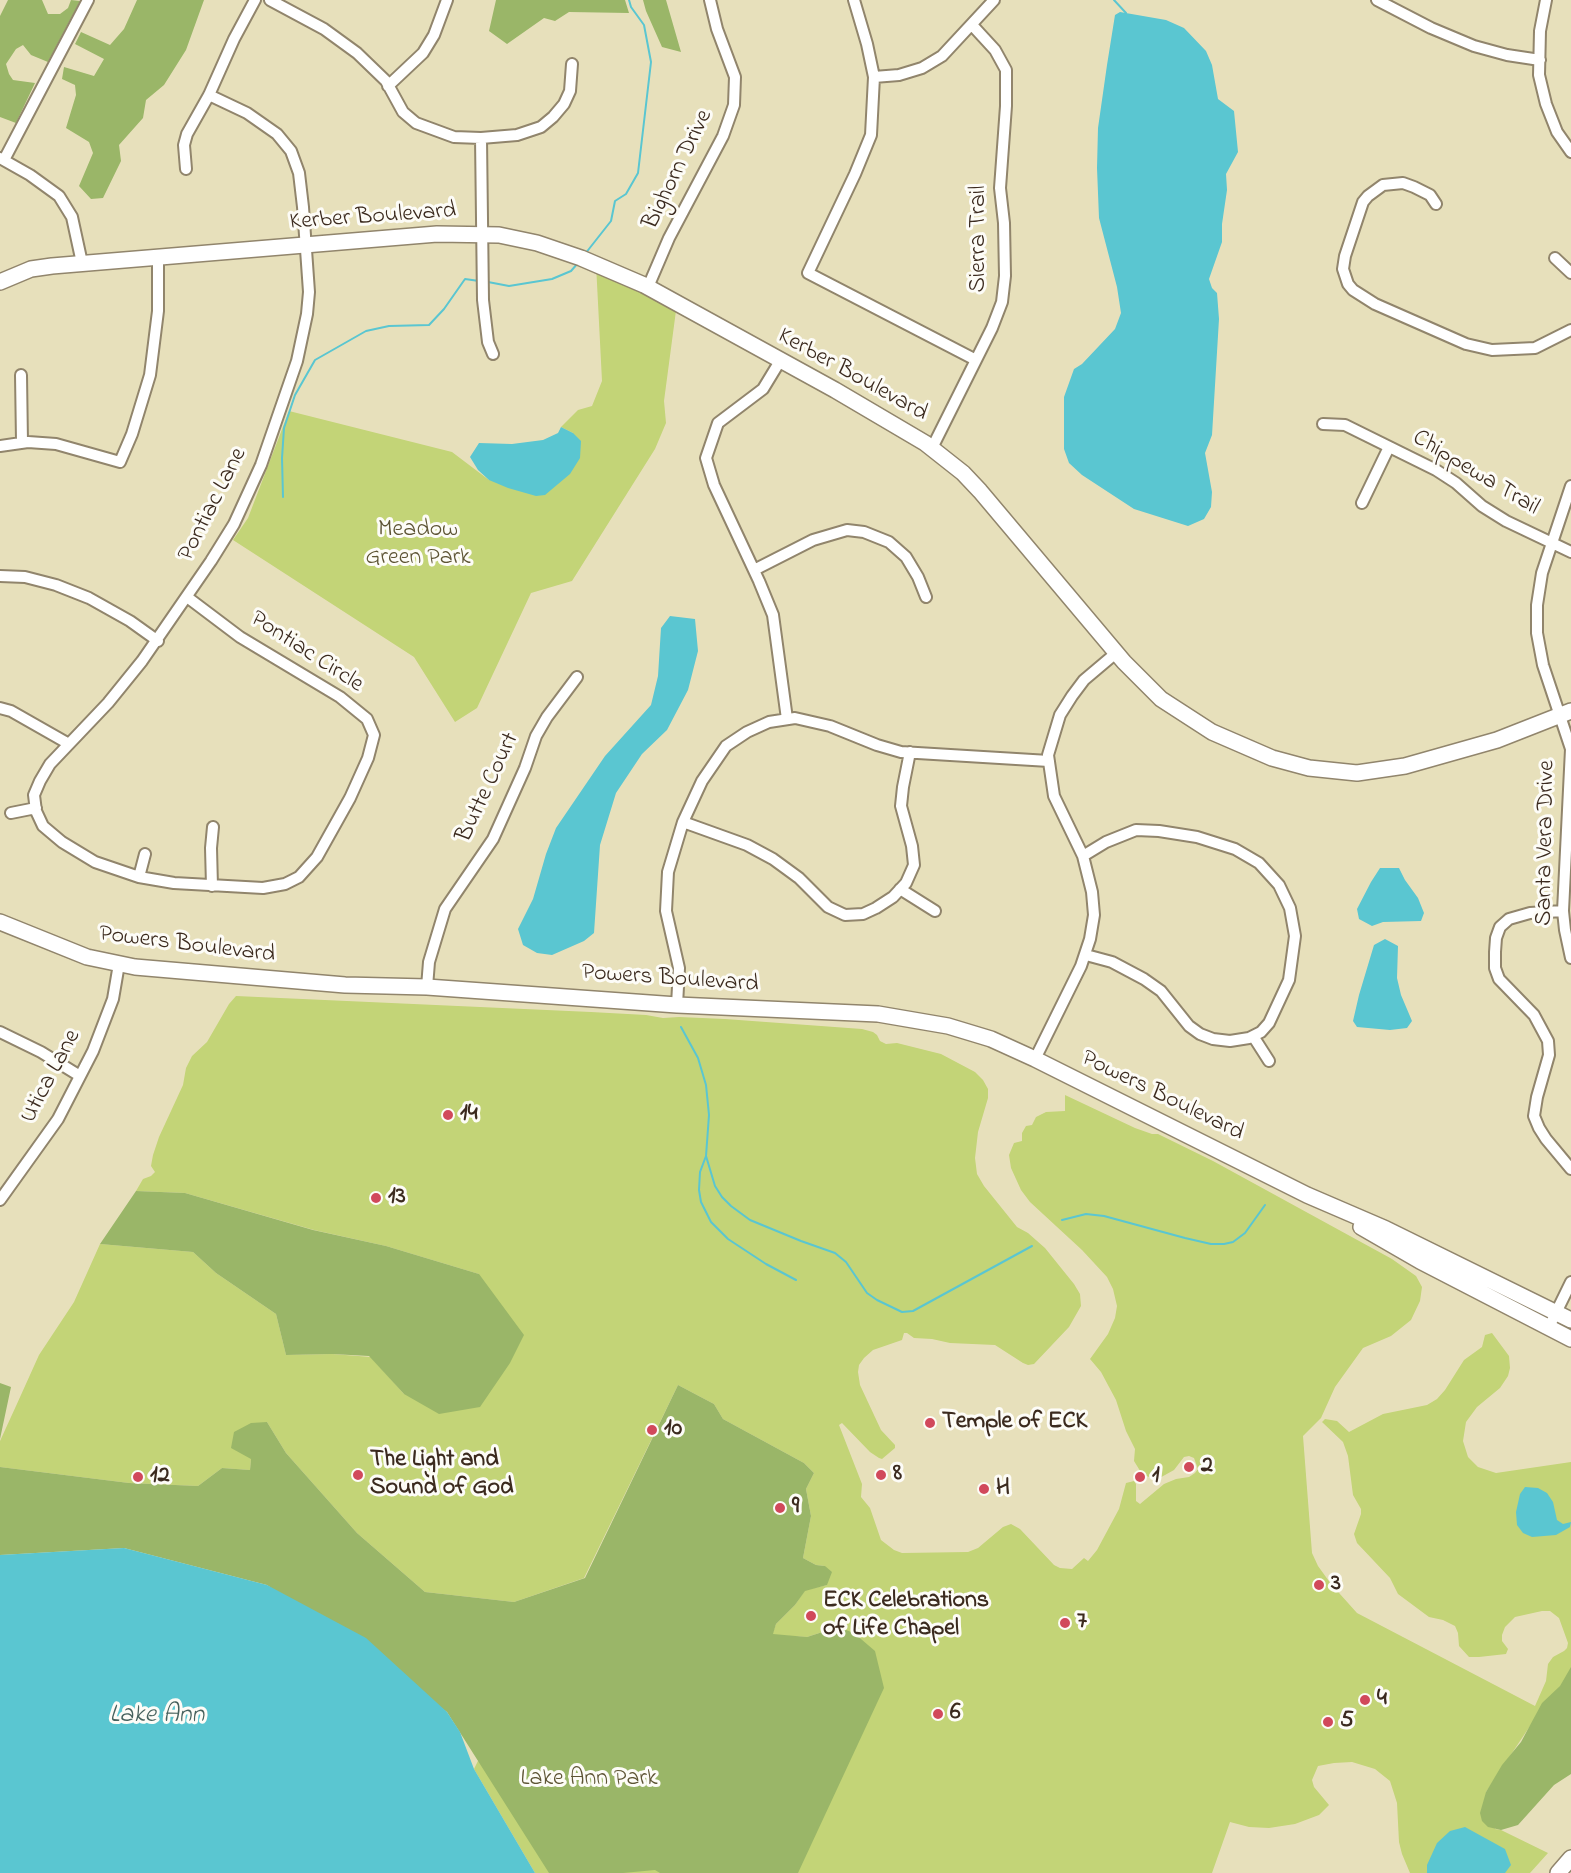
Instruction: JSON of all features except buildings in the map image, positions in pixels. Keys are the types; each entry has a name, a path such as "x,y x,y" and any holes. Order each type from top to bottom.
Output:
{"main road":[{"name":"Kerber Boulevard","path":"0,282 31,269 82,263 437,234 499,235 537,243 581,258 648,287 845,396 932,448 963,473 980,491 1116,653 1161,699 1212,732 1272,758 1309,768 1357,773 1405,766 1497,740 1565,713"},
{"name":"Powers Boulevard","path":"0,922 87,957 135,968 311,983 427,987 677,1005 878,1014 971,1032 1035,1059 1307,1195 1386,1229 1571,1320"},
{"name":"Powers Boulevard","path":"1307,1195 1419,1261 1571,1339"},
{"path":"1558,1873 1571,1858"}],"street":[{"path":"82,263 72,218 59,196 30,175 2,159 88,0"},
{"path":"186,169 184,145 188,134 255,0"},
{"path":"270,0 324,29 357,53 388,86 403,112 416,123 454,137 481,138 517,135 542,127 553,117 570,91 572,64"},
{"path":"388,86 423,52 434,35 447,0"},
{"name":"Bighorn Drive","path":"648,287 669,238 723,136 734,105 735,77 717,29 710,0"},
{"path":"854,0 874,77 871,135 808,273 976,360"},
{"path":"874,77 899,75 922,68 942,56 994,0"},
{"path":"1377,0 1431,28 1474,46 1507,55 1540,60"},
{"path":"1546,0 1540,31 1539,75 1546,104 1557,132 1571,152"},
{"name":"Sierra Trail","path":"932,448 995,320 1002,302 1005,276 1004,223 1000,188 1006,106 1006,70 995,50 972,25"},
{"name":"Pontiac Lane","path":"69,744 108,703 158,641 212,561 244,504 261,465 297,361 309,292 299,173 291,151 277,134 255,118 209,95"},
{"path":"481,138 483,300 488,342 493,354"},
{"path":"1436,204 1430,195 1403,183 1383,185 1368,196 1363,202 1345,256 1343,269 1347,284 1375,304 1467,344 1492,350 1535,348 1571,330"},
{"path":"0,446 22,442 56,444 120,462 132,434 150,375 158,311 158,258"},
{"path":"1555,258 1571,273"},
{"path":"780,361 763,388 718,423 706,458 714,485 773,615 787,719"},
{"path":"21,375 22,442"},
{"name":"Chippewa Trail","path":"1323,424 1345,425 1436,470 1456,483 1482,506 1506,521 1571,552"},
{"path":"1362,503 1389,447"},
{"name":"Santa Vera Drive","path":"1571,486 1542,573 1537,633 1543,665 1565,713 1571,749 1563,911 1564,930 1571,958"},
{"path":"754,570 813,540 846,530 864,532 889,542 906,557 926,597"},
{"path":"0,576 24,578 56,585 88,598 130,621 158,641"},
{"name":"Pontiac Circle","path":"36,808 43,826 62,842 95,862 139,877 174,883 263,888 285,884 299,877 317,857 350,798 368,758 374,735 367,719 340,697 240,637 188,597"},
{"path":"1035,1059 1086,955 1094,915 1092,892 1083,856 1054,796 1049,760 1053,735 1060,715 1084,680 1116,653"},
{"name":"Butte Court","path":"427,987 429,962 445,909 493,839 525,768 536,736 547,717 577,677"},
{"path":"0,708 10,711 69,744 50,764 39,781 34,795 36,808 11,813"},
{"path":"677,1005 679,968 666,911 668,872 683,822 702,781 726,746 747,732 770,722 795,718 830,726 877,745 910,752 1049,760"},
{"path":"683,822 747,845 773,859 799,878 828,907 845,915 863,914 876,908 906,884 914,865 912,846 902,806 910,752"},
{"path":"212,886 213,826"},
{"path":"1083,856 1106,842 1136,830 1197,837 1235,849 1259,864 1278,885 1290,908 1295,936 1290,980 1278,1007 1262,1032 1230,1041 1213,1039 1200,1034 1189,1026 1161,991 1144,979 1112,962 1086,955"},
{"path":"139,877 145,854"},
{"path":"900,889 935,911"},
{"path":"1563,911 1530,914 1509,919 1500,927 1496,938 1495,968 1499,979 1534,1016 1548,1041 1549,1055 1534,1116 1546,1139 1571,1169"},
{"name":"Utica Lane","path":"0,1200 58,1119 93,1051 114,999 119,964"},
{"path":"0,1032 41,1052 80,1076"},
{"path":"1253,1036 1269,1061"},
{"path":"1549,1327 1571,1282"}],"green space":[{"path":"8,0 42,0 48,14 60,14 68,8 71,0 80,1 48,62 31,55 23,45 16,49 6,64 13,80 35,83 16,123 0,117 0,16"},
{"path":"137,0 204,0 186,50 164,85 146,100 143,118 119,145 121,161 103,198 91,199 79,186 93,153 89,142 66,128 76,95 75,85 62,79 64,67 94,76 104,59 75,44 81,32 110,45 124,29"},
{"path":"496,0 625,0 629,13 569,12 555,21 544,18 507,44 489,31"},
{"path":"643,0 666,0 681,52 662,47"},
{"name":"Meadow Green Park","path":"596,264 677,303 664,401 666,423 655,449 572,581 531,593 477,708 455,722 414,657 233,540 248,518 289,411 452,452 489,480 573,433 561,427 578,410 592,406 602,381"},
{"name":"Lake Ann Park","path":"236,996 591,1012 663,1018 725,1019 862,1029 873,1032 880,1041 886,1044 897,1043 941,1054 975,1072 988,1089 988,1098 978,1132 975,1158 977,1174 1017,1227 1028,1233 1045,1248 1074,1284 1080,1294 1081,1306 1069,1327 1034,1364 1023,1363 995,1345 950,1343 914,1338 907,1333 904,1333 902,1340 873,1350 864,1358 859,1365 860,1385 881,1430 895,1445 895,1448 882,1459 879,1458 870,1452 842,1423 839,1425 862,1484 861,1497 870,1508 881,1540 902,1553 968,1552 978,1548 1003,1527 1011,1524 1020,1529 1054,1565 1072,1569 1084,1558 1088,1561 1097,1550 1119,1509 1126,1483 1134,1481 1136,1484 1136,1501 1140,1504 1164,1484 1189,1477 1198,1469 1194,1458 1189,1456 1184,1457 1174,1470 1156,1480 1142,1474 1134,1461 1135,1449 1126,1431 1116,1400 1101,1372 1090,1359 1108,1334 1115,1318 1117,1306 1113,1289 1107,1277 1082,1250 1030,1202 1021,1190 1011,1168 1009,1155 1014,1143 1022,1141 1022,1133 1026,1126 1032,1125 1036,1117 1046,1112 1065,1111 1065,1095 1135,1128 1158,1134 1213,1161 1392,1259 1416,1276 1422,1287 1420,1301 1411,1320 1391,1336 1363,1348 1335,1387 1321,1418 1303,1436 1312,1553 1331,1584 1357,1613 1535,1706 1546,1681 1548,1664 1553,1657 1567,1648 1568,1643 1559,1618 1550,1611 1515,1617 1505,1627 1502,1635 1502,1641 1508,1649 1506,1654 1469,1657 1459,1646 1455,1626 1429,1617 1398,1594 1390,1578 1357,1543 1354,1534 1361,1509 1353,1495 1348,1456 1343,1442 1322,1422 1325,1419 1337,1421 1349,1432 1383,1414 1427,1405 1445,1390 1464,1360 1482,1347 1485,1335 1492,1333 1509,1356 1510,1368 1500,1388 1477,1407 1466,1422 1463,1441 1468,1457 1478,1467 1496,1473 1571,1462 1571,1722 1530,1726 1486,1792 1495,1829 1548,1853 1530,1873 1410,1873 1399,1842 1397,1803 1390,1781 1375,1769 1352,1762 1318,1766 1312,1780 1314,1787 1329,1805 1319,1815 1295,1824 1269,1828 1249,1827 1230,1822 1212,1873 535,1873 474,1769 533,1649 768,1767 838,1627 807,1637 772,1635 776,1624 795,1605 805,1590 827,1585 825,1566 816,1565 803,1558 811,1516 806,1489 814,1473 804,1463 723,1419 714,1404 678,1385 584,1578 514,1602 425,1592 357,1533 286,1453 267,1422 251,1459 250,1470 222,1468 198,1486 129,1483 0,1467 0,1441 39,1355 74,1302 100,1244 193,1252 216,1273 276,1314 286,1355 332,1354 371,1357 404,1394 479,1274 386,1246 314,1230 185,1193 136,1191 143,1179 155,1172 151,1166 153,1155 183,1085 186,1068 192,1056 207,1042"},
{"path":"136,1191 185,1193 313,1230 386,1246 479,1274 524,1335 510,1363 480,1407 439,1414 404,1394 369,1356 286,1355 276,1314 216,1273 193,1252 100,1244"},
{"path":"0,1383 11,1387 0,1439"},
{"name":"Lake Ann Park","path":"678,1385 714,1404 723,1419 804,1463 814,1473 806,1489 811,1516 803,1558 816,1565 825,1566 832,1572 827,1585 805,1591 776,1624 773,1634 807,1637 838,1627 854,1633 875,1651 884,1688 798,1873 660,1873 655,1870 623,1873 549,1873 447,1712 267,1585 124,1548 0,1555 0,1467 129,1483 198,1486 222,1468 250,1470 251,1459 231,1448 234,1432 251,1423 267,1422 286,1453 357,1533 425,1592 514,1602 585,1578"},
{"path":"1571,1667 1571,1774 1554,1785 1518,1825 1501,1830 1488,1827 1482,1821 1480,1813 1486,1792 1502,1765 1521,1742 1542,1703 1560,1686"}],"water":[{"path":"1120,12 1166,20 1184,28 1206,51 1212,65 1218,99 1234,111 1238,152 1226,174 1227,190 1222,242 1209,279 1212,288 1217,293 1219,319 1212,435 1205,453 1212,492 1211,507 1204,519 1188,526 1134,509 1082,475 1069,463 1064,449 1064,397 1074,369 1082,364 1115,329 1121,313 1117,287 1099,218 1097,168 1098,128 1107,65 1115,15"},
{"path":"561,427 573,433 581,441 580,458 570,474 545,495 536,496 489,480 478,470 470,457 479,443 512,444 543,440 558,433"},
{"path":"670,616 695,619 698,651 688,690 667,730 642,754 616,793 600,845 594,933 584,941 552,955 537,953 523,945 518,929 533,899 556,828 605,756 651,705 658,676 661,628"},
{"path":"1380,868 1399,868 1418,898 1424,913 1421,921 1383,922 1372,926 1359,919 1357,909"},
{"path":"1385,939 1398,946 1397,978 1401,995 1412,1021 1407,1028 1390,1030 1357,1027 1353,1021 1374,945"},
{"path":"1525,1487 1538,1488 1547,1493 1553,1502 1557,1520 1563,1524 1571,1522 1570,1527 1556,1535 1532,1537 1523,1533 1517,1525 1516,1512 1520,1494"},
{"name":"Lake Ann","path":"124,1548 267,1585 366,1638 447,1712 460,1732 474,1769 535,1873 0,1873 0,1555"},
{"path":"1465,1827 1505,1849 1511,1865 1505,1873 1427,1873 1427,1865 1437,1843 1450,1831"}],"waterway":[{"path":"585,254 611,221 615,201 626,194 638,173 651,62 644,25 631,7 629,0"},
{"path":"1114,0 1126,13"},
{"path":"488,282 509,286 552,279 571,271 578,263"},
{"path":"283,497 284,428 295,395 315,360 366,331 389,326 429,325 444,309 465,279 479,281"},
{"path":"681,1027 698,1058 706,1085 709,1115 706,1156 715,1186 722,1197 750,1220 835,1253 846,1262 867,1293 877,1300 902,1312 913,1311 1032,1246"},
{"path":"706,1156 700,1172 699,1190 701,1202 711,1222 728,1239 796,1280"},
{"path":"1062,1220 1086,1214 1104,1216 1185,1238 1211,1244 1224,1244 1233,1242 1245,1233 1265,1205"}],"place":[{"name":"14","path":"448,1115"},
{"name":"13","path":"376,1198"},
{"name":"Temple of ECK","path":"930,1423"},
{"name":"10","path":"652,1430"},
{"name":"2","path":"1189,1467"},
{"name":"The Light and Sound of God","path":"358,1475"},
{"name":"8","path":"881,1475"},
{"name":"12","path":"138,1477"},
{"name":"1","path":"1140,1477"},
{"name":"H","path":"984,1489"},
{"name":"9","path":"780,1508"},
{"name":"3","path":"1319,1585"},
{"name":"ECK Celebrations of Life Chapel","path":"811,1616"},
{"name":"7","path":"1065,1623"},
{"name":"4","path":"1365,1700"},
{"name":"6","path":"938,1714"},
{"name":"5","path":"1328,1722"}]}
